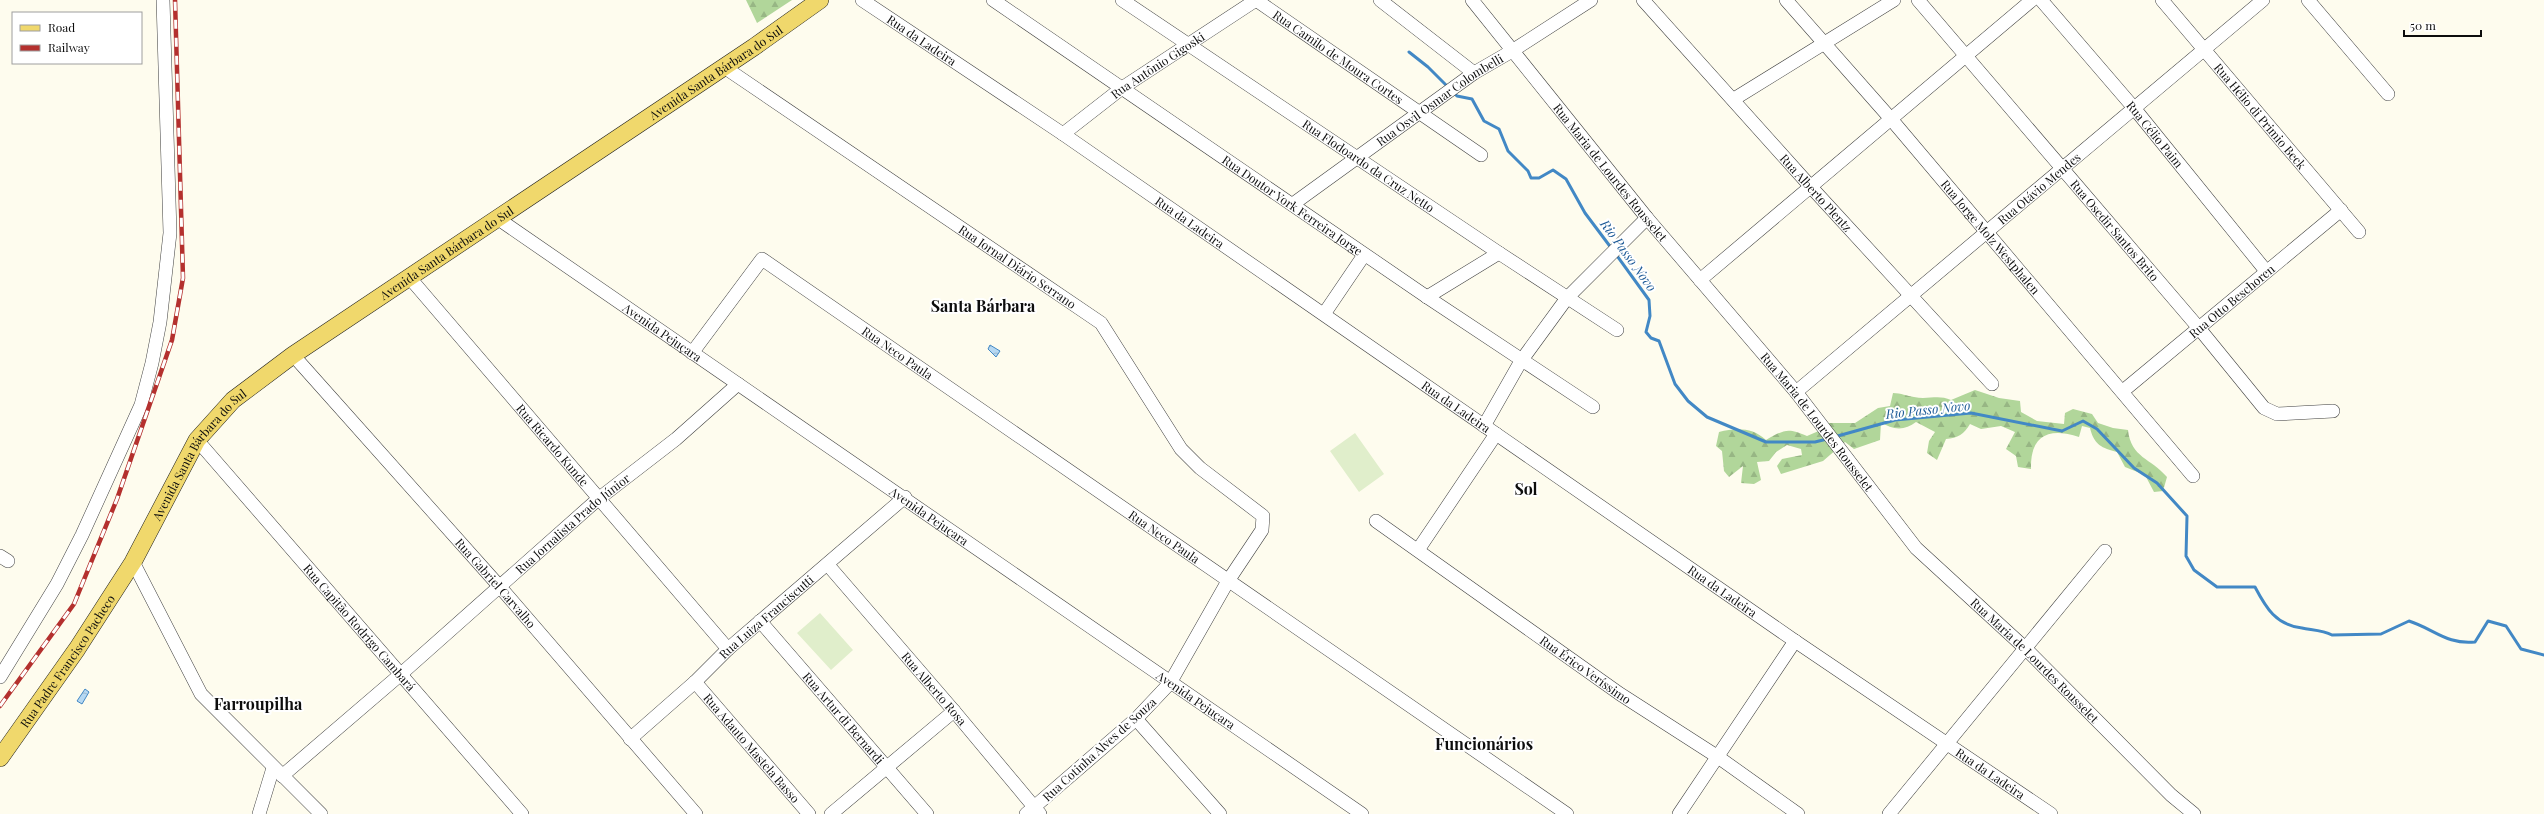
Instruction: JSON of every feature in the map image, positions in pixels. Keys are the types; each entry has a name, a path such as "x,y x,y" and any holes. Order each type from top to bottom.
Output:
{"main road":[{"name":"Avenida Santa Bárbara do Sul","path":"133,562 197,440 232,400 293,355 820,0"},
{"name":"Rua Padre Francisco Pacheco","path":"0,758 77,649 133,562"}],"street":[{"path":"0,677 57,584 82,535 140,405 152,363 160,322 170,233 163,0"},
{"name":"Rua da Ladeira","path":"862,0 1062,134 1795,641 2051,814"},
{"name":"Rua Doutor York Ferreira Jorge","path":"993,0 1293,204 1364,255 1521,361 1593,407"},
{"name":"Rua Flodoardo da Cruz Netto","path":"1122,0 1498,253 1617,330"},
{"name":"Rua Antônio Gigoski","path":"1062,134 1122,88 1256,0"},
{"name":"Rua Camilo de Moura Cortes","path":"1256,0 1481,155"},
{"path":"1380,0 1474,73"},
{"name":"Rua Maria de Lourdes Rousselet","path":"1472,0 1646,218 1796,392 1916,548 2026,648 2166,790 2194,814"},
{"name":"Rua Osvil Osmar Colombelli","path":"1293,204 1357,157 1421,113 1474,73 1512,52 1591,0"},
{"name":"Rua Alberto Plentz","path":"1644,0 1811,187 1912,295 1992,384"},
{"name":"Rua Jorge Molz Westphalen","path":"1786,0 1891,119 2123,391 2193,476"},
{"path":"1734,99 1894,0"},
{"name":"Rua Osedir Santos Brito","path":"1918,0 2061,169 2198,327 2264,408 2277,414 2333,411"},
{"path":"1700,280 2032,0"},
{"name":"Rua Célio Paim","path":"2041,0 2134,108 2266,271"},
{"name":"Rua Hélio di Primio Beck","path":"2162,0 2359,232"},
{"name":"Rua Otávio Mendes","path":"1796,392 2263,0"},
{"path":"2308,0 2388,94"},
{"name":"Rua Jornal Diário Serrano","path":"724,66 1101,324 1182,449 1200,468 1263,516"},
{"name":"Rua Otto Beschoren","path":"2123,391 2198,327 2341,210"},
{"name":"Avenida Pejuçara","path":"497,218 692,353 905,497 1170,683 1362,814"},
{"path":"1484,426 1521,361 1568,298 1646,218"},
{"path":"1427,297 1498,253"},
{"path":"1324,314 1364,255"},
{"name":"Rua Neco Paula","path":"692,353 762,259 1567,814"},
{"name":"Rua Ricardo Kunde","path":"408,277 598,500 728,649"},
{"name":"Rua Gabriel Carvalho","path":"293,355 500,587 696,814"},
{"name":"Rua Jornalista Prado Júnior","path":"277,772 401,674 598,500 676,439 738,384"},
{"path":"1418,550 1496,434"},
{"name":"Rua Capitão Rodrigo Cambará","path":"197,440 522,814"},
{"name":"Rua Luiza Franciscutti","path":"630,739 695,682 728,649 828,565 905,497"},
{"name":"Rua Cotinha Alves de Souza","path":"1033,812 1136,718 1170,683 1228,581 1262,530 1263,516"},
{"name":"Rua Érico Veríssimo","path":"1376,521 1620,694 1718,757 1798,814"},
{"path":"1889,814 2105,551"},
{"path":"133,562 201,694 277,772 321,814"},
{"name":"Rua Alberto Rosa","path":"828,565 954,711 1033,812"},
{"name":"Rua Artur di Bernardi","path":"760,621 927,814"},
{"path":"1679,814 1795,641"},
{"name":"Rua Adauto Mastela Basso","path":"695,682 809,814"},
{"path":"831,814 885,767 954,711"},
{"path":"1136,718 1220,814"},
{"path":"259,814 277,772"}],"green space":[{"path":"746,0 792,0 757,23"},
{"path":"1975,390 1999,398 2020,401 2021,412 2037,421 2064,424 2065,413 2073,409 2092,414 2098,423 2113,428 2128,430 2130,439 2137,452 2167,477 2163,491 2154,492 2145,475 2125,467 2117,452 2099,445 2096,442 2090,428 2082,426 2079,437 2059,433 2043,436 2034,448 2031,469 2018,467 2016,456 2006,449 2015,432 2001,426 1981,429 1970,424 1960,435 1954,438 1946,439 1937,460 1927,453 1929,441 1935,432 1916,422 1907,427 1894,428 1881,422 1880,440 1854,449 1845,442 1823,461 1781,474 1777,466 1782,459 1802,455 1801,449 1787,445 1776,452 1769,461 1757,462 1761,480 1754,484 1741,483 1743,466 1729,477 1724,471 1722,451 1716,446 1719,432 1725,431 1738,429 1749,431 1766,440 1786,431 1795,431 1807,436 1821,430 1828,423 1855,423 1878,408 1890,406 1893,393 1919,398 1942,397 1951,400"},
{"path":"1355,433 1384,474 1359,492 1330,451"},
{"path":"820,613 853,650 831,670 797,633"}],"water":[{"path":"990,345 1000,351 996,357 988,349"},
{"path":"85,689 89,692 82,704 77,701"}],"waterway":[{"name":"Rio Passo Novo","path":"1409,52 1428,67 1448,87"},
{"name":"Rio Passo Novo","path":"1453,92 1457,96 1472,99 1484,121 1499,129 1508,151 1528,171 1531,178 1539,178 1553,170 1566,179 1585,213 1612,249"},
{"name":"Rio Passo Novo","path":"1615,253 1649,300 1650,316 1646,332 1651,338 1659,341 1675,384 1688,401 1707,417 1766,442 1815,442 1827,439"},
{"name":"Rio Passo Novo","path":"1834,437 1895,420 1971,413 2062,431 2083,421 2097,429 2134,468 2157,483 2187,516 2186,556 2194,570 2217,587 2255,587 2263,602 2273,614 2285,623 2332,635 2381,634 2409,621 2448,639 2475,642 2488,621 2506,626 2521,649 2544,655"}],"railway":[{"path":"0,706 74,604 117,499 172,340 183,278 175,0"}],"district":[{"name":"Santa Bárbara","path":"983,305"},
{"name":"Sol","path":"1526,488"},
{"name":"Farroupilha","path":"258,703"},
{"name":"Funcionários","path":"1484,743"}]}
